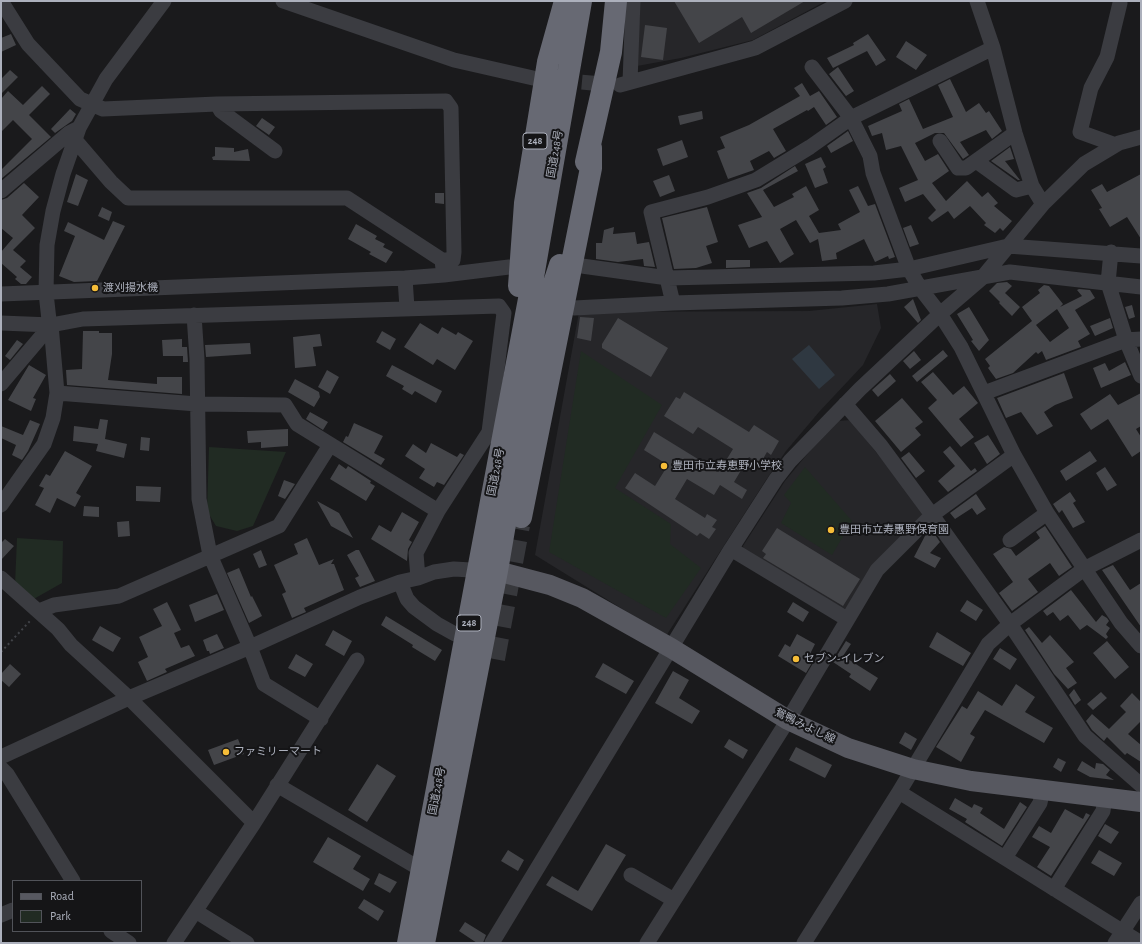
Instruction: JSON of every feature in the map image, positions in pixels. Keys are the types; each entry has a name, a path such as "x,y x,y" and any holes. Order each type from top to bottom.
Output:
{"highway":[{"name":"248","path":"519,524 569,305 539,283 525,203 548,62 564,1"},
{"name":"国道248号","path":"582,1 584,35"},
{"name":"国道248号","path":"408,943 467,634 487,571 496,435 508,411 539,283 584,35 595,1"},
{"name":"248","path":"539,283 592,168 591,148 611,52 616,1"},
{"name":"国道248号","path":"424,943 487,571 537,334 539,283"},
{"path":"434,943 471,782 494,659"}],"main road":[{"name":"鴛鴨みよし線","path":"487,571 550,584 582,598 670,648 788,720 848,748 913,769 971,781 1141,802"}],"street":[{"path":"1,1 28,44 80,99 93,106 103,109 217,104 446,101 451,108 453,260 442,260 347,198 128,198 111,182 77,134 69,133 1,191"},
{"path":"1,504 44,444 53,418 57,393 46,294 47,245 53,211 77,134 106,79 164,1"},
{"path":"283,1 454,60 533,78"},
{"path":"633,1 625,84 755,48 845,1"},
{"path":"977,1 993,48 1015,133 1032,186 1044,204"},
{"path":"1116,145 1080,132 1091,88 1108,57 1121,2"},
{"path":"673,303 651,212 708,197 756,180 810,147 851,118 993,48"},
{"path":"812,67 851,118 870,156 874,173 909,269 920,288 940,314 961,347 1014,455 1047,513 1084,569 1121,623 1141,646"},
{"path":"217,104 221,111 275,151"},
{"path":"940,141 958,168 966,168 1015,133"},
{"path":"492,943 731,549 776,479 790,461 845,404 940,314 982,278 1044,204 1084,164 1116,145 1141,137"},
{"path":"976,161 1016,190 1032,186"},
{"path":"1,294 46,294 444,275 539,283 874,273 909,269 1005,250 1111,252 1141,256"},
{"path":"1111,252 1108,283 1126,340 1141,376"},
{"path":"442,260 444,275"},
{"path":"569,305 842,298 888,294 1010,272 1141,286"},
{"path":"405,278 407,308"},
{"path":"1,323 50,323 83,318 499,306 504,313 496,435 438,511 416,553 418,578"},
{"path":"194,315 198,359 197,404 199,499 210,555 250,647 264,684 321,719"},
{"path":"1,384 50,323"},
{"path":"984,393 1126,340 1141,339"},
{"path":"57,393 197,404 285,405 297,424 438,511"},
{"path":"845,404 881,446 932,515 1010,624 1085,736 1141,785"},
{"path":"38,612 54,605 119,596 279,526 330,445"},
{"path":"647,943 788,720 877,570 932,515 1014,455"},
{"path":"1010,540 1047,513"},
{"path":"804,943 899,792 988,644 1010,624 1084,569 1141,540"},
{"path":"731,549 847,619"},
{"path":"1,757 129,698 250,647 353,600 400,582 418,578 434,572 454,569 487,571"},
{"path":"1,578 58,629 71,646 129,698 254,823"},
{"path":"400,582 407,599 414,607 437,624 455,634 467,634"},
{"path":"174,943 254,823 357,660"},
{"path":"1,768 7,774 72,880"},
{"path":"277,785 422,870"},
{"path":"1005,858 1040,803 1043,789"},
{"path":"899,792 1054,889 1119,937 1141,943"},
{"path":"1054,889 1103,811 1105,797"},
{"path":"631,875 674,900"},
{"path":"1119,937 1141,903"},
{"path":"1,915 12,910"},
{"path":"196,912 247,943"},
{"path":"112,932 129,943"}],"path":[{"path":"1,652 38,612"}],"shaded area":[{"path":"640,1 826,1 753,40 681,58 637,66"},
{"name":"豊田市立寿恵野小学校","path":"877,304 881,328 863,365 819,412 786,451 666,636 535,555 579,312 809,311"},
{"path":"809,345 835,375 819,389 792,359"},
{"name":"豊田市立寿惠野保育園","path":"850,420 923,510 924,515 849,611 744,554 743,546 785,481 809,452 839,421"}],"green space":[{"path":"581,351 662,405 615,488 671,524 670,544 701,568 666,618 549,552"},
{"path":"209,447 286,452 253,526 237,531 216,526 207,511"},
{"path":"805,467 852,521 832,555 781,523 791,503 784,495"},
{"path":"17,538 63,541 62,583 32,600 15,585"}],"building":[{"path":"674,1 805,1 751,33 742,17 699,43"},
{"path":"645,25 667,28 663,60 641,57"},
{"path":"11,34 16,45 1,52 1,38"},
{"path":"868,34 886,60 876,66 867,51 833,68 827,58 854,45 853,43"},
{"path":"906,41 927,55 916,70 896,57"},
{"path":"838,67 854,91 846,96 829,74"},
{"path":"10,70 18,77 1,94 1,79"},
{"path":"950,79 966,112 979,103 986,113 989,111 1002,131 992,139 986,130 960,142 969,155 963,159 944,133 935,133 915,143 925,161 938,154 949,171 932,183 946,201 967,181 982,197 988,192 998,203 994,206 1012,221 1003,231 1000,228 995,233 984,225 986,223 970,206 954,219 948,211 932,222 928,218 936,210 923,194 905,202 899,188 918,180 901,146 886,150 882,133 872,136 868,126 902,111 899,104 909,99 923,129 953,117 938,85"},
{"path":"802,83 810,96 819,91 837,117 826,125 814,107 773,129 786,151 774,158 769,151 750,161 754,170 728,179 717,151 725,148 720,137 749,125 800,96 794,88"},
{"path":"42,86 50,94 29,115 51,137 1,179 1,170 32,139 13,120 1,132 1,99 8,91 23,105"},
{"path":"70,109 76,114 72,121 55,133 51,129"},
{"path":"702,111 703,119 680,125 678,116"},
{"path":"262,118 275,127 269,135 256,126"},
{"path":"848,131 853,141 831,153 827,146"},
{"path":"682,140 688,157 663,166 657,149"},
{"path":"215,147 234,148 234,152 248,149 250,161 213,160 212,157 215,156"},
{"path":"1010,147 1014,159 1005,161 1020,180 991,161"},
{"path":"821,157 826,167 823,169 828,183 815,188 805,164"},
{"path":"795,166 798,171 763,190 774,207 794,197 792,194 806,186 819,210 809,216 819,233 841,230 838,224 860,212 849,190 858,186 868,206 875,204 895,257 889,259 888,256 875,262 864,239 836,253 837,259 822,261 818,239 810,243 796,220 780,229 794,254 780,263 767,241 749,248 738,225 762,217 747,193 761,188"},
{"path":"76,174 88,180 78,206 67,202"},
{"path":"1141,174 1141,239 1127,217 1110,227 1099,209 1102,208 1091,190 1102,184 1107,192"},
{"path":"669,175 675,191 660,197 653,181"},
{"path":"24,183 39,197 22,215 35,228 13,250 26,261 20,267 32,277 26,284 21,284 15,279 17,277 1,263 1,252 13,238 1,228 1,200 7,198"},
{"path":"435,193 444,193 444,204 435,203"},
{"path":"102,207 112,212 109,221 98,216"},
{"path":"707,207 718,242 706,246 712,263 696,268 674,269 662,218"},
{"path":"113,221 125,226 97,281 74,282 59,276 75,236 64,231 68,222 104,240"},
{"path":"356,224 377,236 375,239 385,244 383,247 393,252 386,263 369,254 371,252 348,239"},
{"path":"911,225 919,244 910,247 903,228"},
{"path":"614,227 613,234 635,232 637,244 649,242 655,267 644,266 643,259 618,262 596,259 596,243 602,243 604,230"},
{"path":"726,260 750,260 750,267 726,268"},
{"path":"1007,282 1012,286 1005,293 1020,307 1012,316 989,291 997,283"},
{"path":"1044,285 1049,286 1063,304 1060,307 1082,296 1077,290 1090,290 1095,298 1075,310 1090,334 1078,341 1081,347 1046,360 1042,351 1038,354 1036,352 1013,373 996,379 988,368 990,366 985,359 1032,321 1022,307 1040,293 1038,290","holes":["1057,309 1069,328 1050,342 1036,325"]},
{"path":"913,299 921,320 918,323 904,307"},
{"path":"1132,305 1135,317 1129,319 1125,307"},
{"path":"969,307 989,340 979,351 971,341 973,340 957,314"},
{"path":"580,317 594,318 591,341 577,338"},
{"path":"618,318 668,348 651,377 602,348 602,344"},
{"path":"1110,318 1113,328 1095,336 1090,326"},
{"path":"420,323 438,334 442,327 456,335 458,332 473,341 455,370 437,359 433,365 404,347"},
{"path":"83,331 112,333 112,354 108,380 157,384 157,377 182,377 182,394 67,385 66,370 82,369"},
{"path":"382,331 396,339 390,350 376,342"},
{"path":"320,334 322,346 313,347 316,366 295,368 293,337"},
{"path":"182,339 182,347 187,347 188,362 183,362 183,356 163,356 162,340"},
{"path":"17,340 23,344 10,360 5,356"},
{"path":"250,343 251,354 206,357 205,345"},
{"path":"943,350 948,356 917,382 912,376"},
{"path":"914,351 921,360 910,369 903,361"},
{"path":"1125,362 1131,375 1101,388 1093,368 1105,363 1109,371"},
{"path":"29,365 46,375 33,398 36,399 31,411 8,400"},
{"path":"392,365 442,391 436,403 415,391 412,395 402,389 404,386 386,376"},
{"path":"327,370 339,377 330,394 318,387"},
{"path":"933,372 953,395 964,386 978,403 959,419 974,437 961,447 928,408 937,400 921,382"},
{"path":"1064,373 1073,398 1055,405 1044,412 1053,426 1037,435 1021,412 1006,418 997,398"},
{"path":"890,374 896,381 878,397 872,390"},
{"path":"295,379 319,392 320,397 314,407 288,392"},
{"path":"684,392 749,432 754,425 779,441 771,455 767,452 760,464 749,457 734,482 747,490 742,499 720,485 714,495 687,479 675,499 705,518 707,514 717,520 712,527 716,529 709,539 700,533 697,536 625,488 635,473 655,486 668,465 644,450 654,432 719,472 733,449 698,427 693,434 664,416 676,397 680,399"},
{"path":"1141,393 1141,426 1136,429 1141,437 1141,451 1132,457 1108,419 1091,430 1080,414 1110,394 1118,405"},
{"path":"902,398 923,422 915,428 921,435 901,452 875,421"},
{"path":"310,412 328,422 323,430 306,419"},
{"path":"100,419 108,420 105,439 127,444 124,458 96,451 98,444 73,441 74,426 98,429"},
{"path":"30,420 40,424 28,451 22,460 12,455 16,445 1,438 1,426 23,435"},
{"path":"354,423 383,436 374,453 385,459 381,465 343,442 346,436 348,437"},
{"path":"288,429 288,446 261,448 261,442 248,443 247,431"},
{"path":"988,435 1000,454 987,464 974,443"},
{"path":"141,437 150,438 149,451 140,450"},
{"path":"431,443 457,457 460,453 464,455 444,485 437,482 434,487 419,478 425,469 405,456 413,444 426,453"},
{"path":"950,446 971,471 975,468 977,471 948,492 938,481 955,466 943,452"},
{"path":"65,451 92,466 76,493 81,496 75,507 57,498 50,513 35,505 44,488 39,486 46,474 50,476"},
{"path":"1090,451 1097,461 1066,481 1060,471"},
{"path":"909,452 925,471 916,478 901,458"},
{"path":"339,464 346,469 348,466 371,481 370,483 375,486 366,501 330,479"},
{"path":"1105,467 1117,485 1107,491 1096,473"},
{"path":"284,480 295,484 285,499 278,496"},
{"path":"136,486 161,487 160,502 136,501"},
{"path":"1070,492 1076,501 1073,503 1085,522 1073,528 1062,510 1059,513 1053,504"},
{"path":"976,494 986,509 977,515 972,508 955,519 950,513"},
{"path":"317,501 339,513 353,538 331,526"},
{"path":"84,506 99,507 99,517 83,516"},
{"path":"402,512 419,522 409,540 412,542 408,549 407,561 371,539 379,525 391,532"},
{"path":"129,521 130,536 118,537 117,522"},
{"path":"1045,526 1072,567 1059,576 1050,563 1028,579 1038,592 1012,611 999,593 1013,582 993,554 1004,547 1011,549 1016,556 1040,538 1036,532"},
{"path":"777,528 860,579 843,606 763,558 766,554 762,551"},
{"path":"931,529 940,542 930,553 941,558 935,568 914,557 926,534"},
{"path":"307,538 319,565 334,559 331,564 334,564 344,590 304,608 306,612 292,618 282,594 286,592 274,565 298,554 294,544"},
{"path":"5,539 14,546 1,560 1,543"},
{"path":"261,550 267,565 259,568 253,554"},
{"path":"359,550 375,581 360,587 355,578 359,576 347,555"},
{"path":"1113,565 1130,590 1141,583 1141,627 1102,570"},
{"path":"239,568 251,597 252,596 262,616 249,623 227,573"},
{"path":"1071,590 1096,622 1102,615 1107,618 1109,621 1106,625 1110,628 1106,634 1108,637 1106,639 1087,625 1080,630 1068,615 1060,621 1053,612 1047,616 1043,611"},
{"path":"217,594 224,610 195,622 189,605"},
{"path":"967,600 983,610 976,621 960,611"},
{"path":"167,602 181,630 174,633 181,648 189,645 195,656 165,669 167,672 147,681 138,662 148,657 139,637 162,626 153,609"},
{"path":"793,602 809,612 803,622 787,612"},
{"path":"386,616 442,650 435,661 381,625"},
{"path":"100,626 121,638 113,652 92,640"},
{"path":"1029,627 1042,643 1050,635 1074,662 1066,668 1077,683 1068,689 1054,674 1025,630"},
{"path":"333,630 352,641 344,656 325,645"},
{"path":"937,632 971,653 963,666 929,647"},
{"path":"217,634 224,648 210,654 209,651 207,651 203,640"},
{"path":"797,634 815,644 808,658 813,661 806,673 778,656 785,644 790,647"},
{"path":"846,641 851,644 843,656 878,678 870,691 849,677 851,674 833,662"},
{"path":"1107,641 1129,667 1115,679 1093,653"},
{"path":"1000,648 1017,659 1010,670 993,659"},
{"path":"296,654 313,664 305,677 288,668"},
{"path":"603,663 634,681 626,694 595,677"},
{"path":"10,664 21,674 9,687 1,680 1,674"},
{"path":"673,671 689,680 679,698 700,711 692,724 655,703"},
{"path":"1016,684 1035,697 1025,712 1053,728 1044,743 985,710 970,734 975,737 961,762 936,747 962,706 967,709 978,691 1002,706"},
{"path":"1074,689 1081,700 1075,705 1069,695"},
{"path":"1101,692 1107,698 1093,710 1087,704"},
{"path":"1132,693 1141,702 1141,721 1128,734 1141,745 1141,762 1127,753 1125,755 1107,737 1104,741 1092,730 1086,721 1092,714 1109,729 1126,712 1120,706"},
{"path":"905,732 917,739 911,750 899,743"},
{"name":"ファミリーマート","path":"238,739 244,754 214,765 208,750"},
{"path":"729,739 748,750 743,759 724,747"},
{"path":"796,747 832,765 825,778 789,760"},
{"path":"1058,758 1066,762 1061,772 1053,767"},
{"path":"1082,761 1095,769 1096,763 1103,764 1110,770 1106,775 1114,780 1090,777 1077,770"},
{"path":"377,764 396,776 367,822 348,810"},
{"path":"955,798 972,808 974,804 983,808 980,813 1004,829 1020,802 1027,807 1002,846 965,822 967,819 949,809"},
{"path":"1065,809 1083,819 1086,813 1090,815 1051,876 1037,867 1050,847 1032,837 1039,826 1051,833"},
{"path":"1105,824 1119,832 1111,844 1098,836"},
{"path":"328,837 361,856 353,869 370,879 363,891 313,862"},
{"path":"606,844 626,855 592,911 546,885 552,876 578,891"},
{"path":"508,850 524,860 518,871 501,861"},
{"path":"1099,850 1122,863 1114,876 1091,863"},
{"path":"379,873 397,882 390,893 374,884"},
{"path":"364,899 384,911 378,921 358,908"},
{"path":"465,922 486,935 483,943 477,943 459,931"}],"tunnel":[{"path":"559,80 613,85"},
{"path":"494,659 519,525"}],"place":[{"name":"渡刈揚水機","path":"95,288"},
{"name":"豊田市立寿恵野小学校","path":"664,466"},
{"name":"豊田市立寿惠野保育園","path":"831,530"},
{"name":"セブン-イレブン","path":"796,659"},
{"name":"ファミリーマート","path":"226,752"}]}
